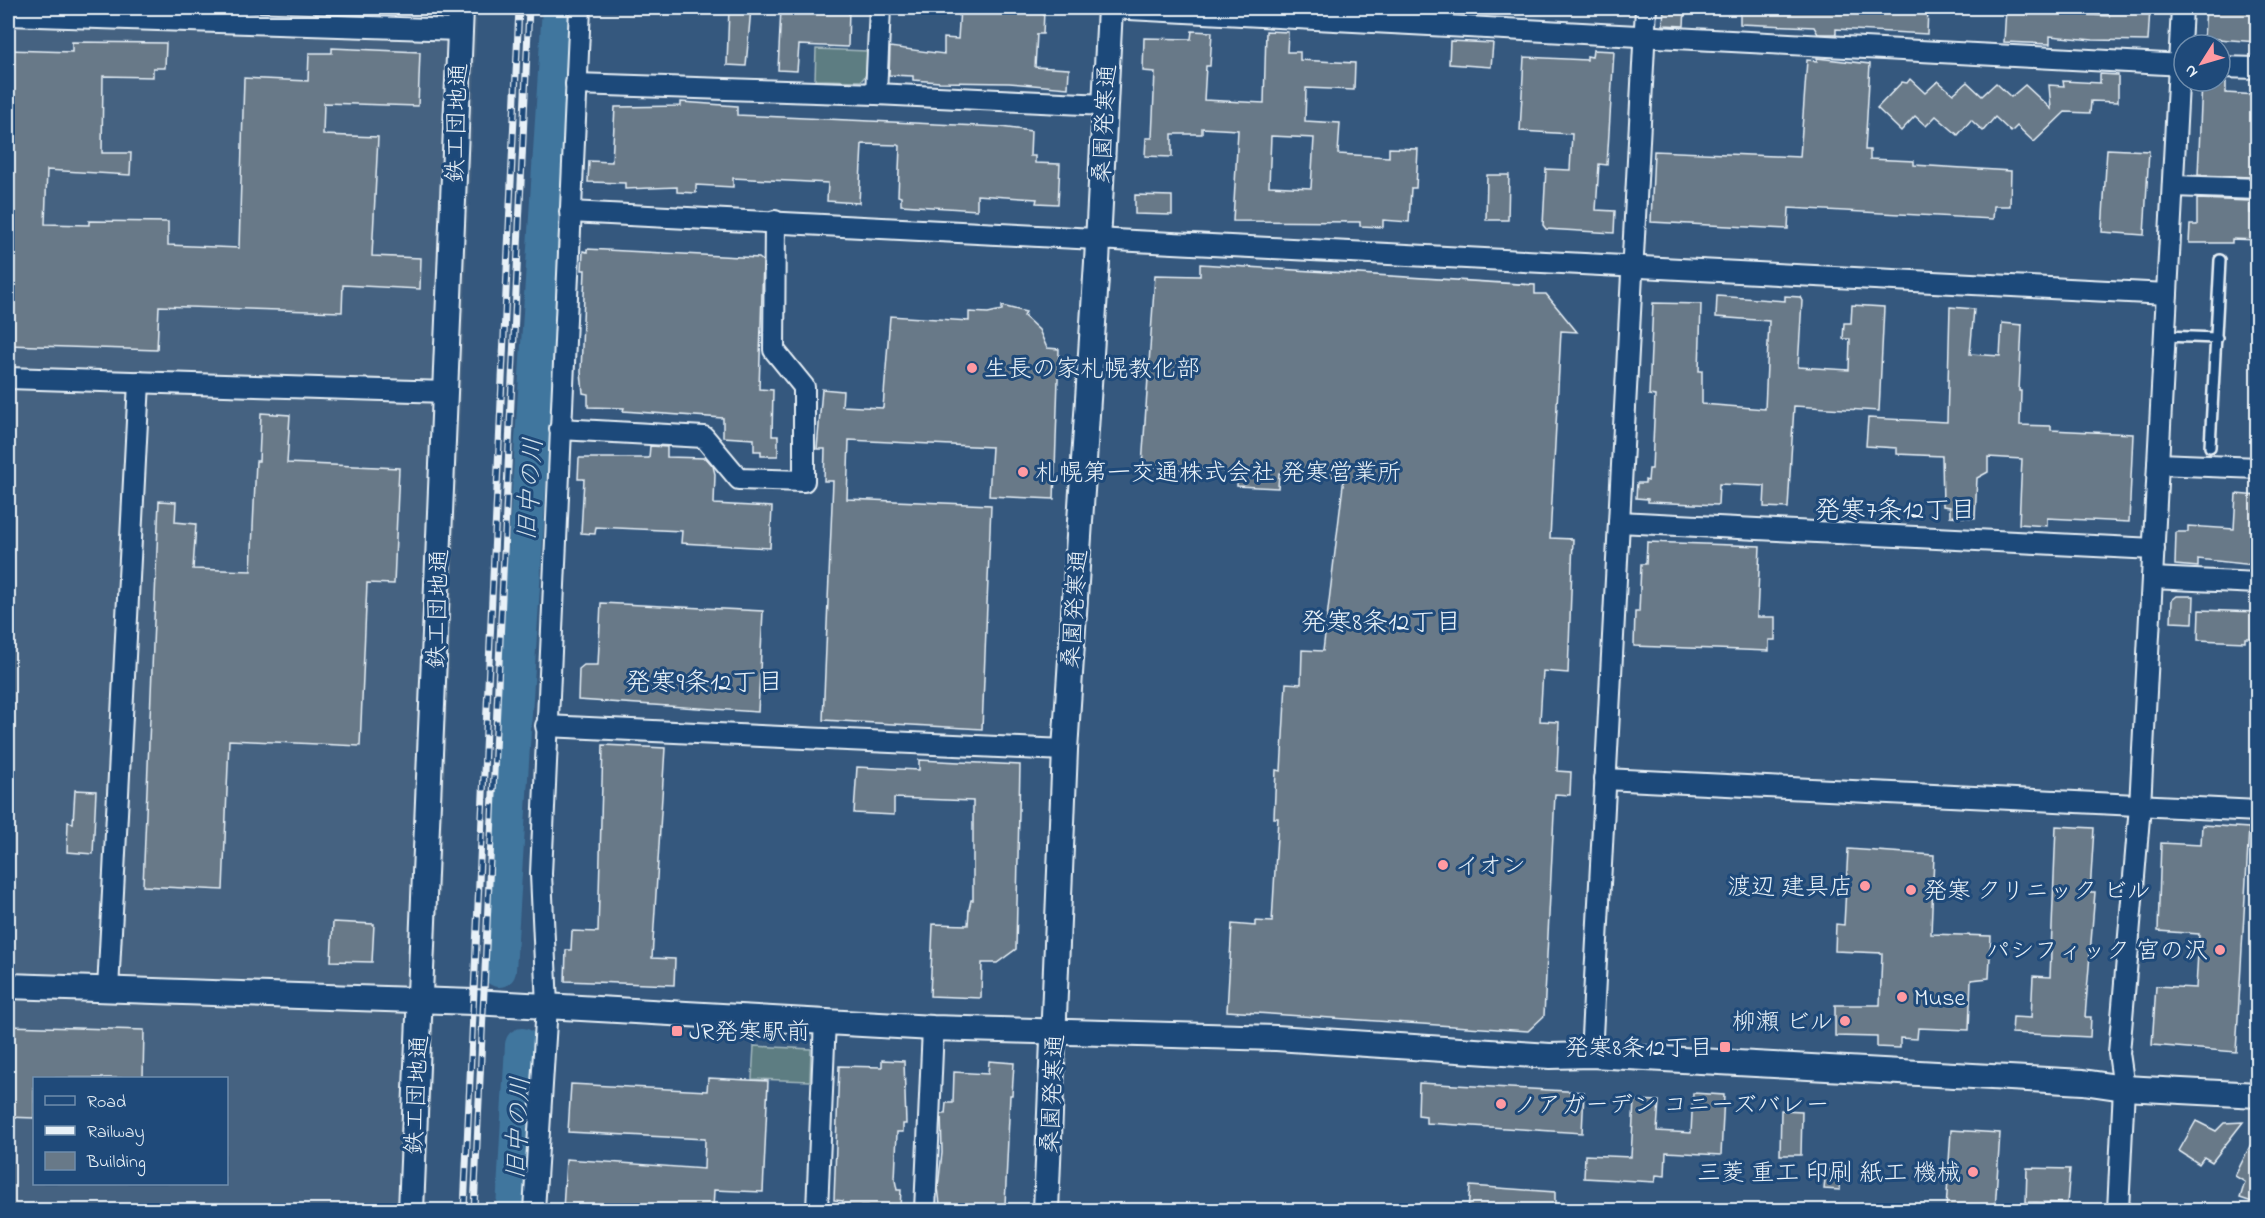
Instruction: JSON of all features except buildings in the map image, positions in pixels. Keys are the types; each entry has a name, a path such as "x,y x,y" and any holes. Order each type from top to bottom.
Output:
{"street":[{"path":"534,1210 547,1006 542,874 546,726 580,8"},
{"path":"876,94 880,8"},
{"path":"1110,8 2172,64"},
{"name":"桑園発寒通","path":"1046,1210 1065,750 1110,8"},
{"path":"1591,1055 1646,8"},
{"path":"2182,8 2182,33"},
{"path":"8,15 460,19"},
{"name":"鉄工団地通","path":"411,1210 460,19"},
{"path":"2232,68 2258,69"},
{"path":"576,84 876,94 1105,105"},
{"path":"2118,1210 2124,1088 2119,1053 2140,806 2180,93"},
{"path":"2173,186 2258,189"},
{"path":"570,212 2167,294"},
{"path":"560,429 704,437 740,479 804,482 804,387 774,351 775,221"},
{"path":"8,378 446,392"},
{"path":"108,990 139,382"},
{"path":"2158,464 2258,468"},
{"path":"1619,522 2154,549"},
{"path":"2152,578 2258,583"},
{"path":"546,726 1065,750"},
{"path":"1605,779 2258,811"},
{"path":"8,986 421,1000 825,1020 933,1028 1276,1038 1550,1056 1591,1055 2083,1082 2124,1088 2258,1095"},
{"path":"817,1210 825,1020"},
{"path":"925,1210 933,1028"}],"lane":[{"path":"2210,447 2220,260"},
{"path":"2165,336 2217,338"}],"shaded area":[{"path":"8,8 477,19 426,1210 8,1210"}],"green space":[{"path":"816,49 867,51 866,75 861,81 815,80"},
{"path":"754,1046 811,1049 810,1081 752,1079"}],"waterway":[{"name":"旧中の川","path":"499,970 559,8"},
{"name":"旧中の川","path":"513,1210 522,1045"}],"railway":[{"path":"464,1210 519,8"},
{"path":"474,1210 529,8"}],"place":[{"name":"生長の家札幌教化部","path":"972,368"},
{"name":"札幌第一交通株式会社 発寒営業所","path":"1023,472"},
{"name":"イオン","path":"1443,865"},
{"name":"渡辺 建具店","path":"1865,886"},
{"name":"発寒 クリニック ビル","path":"1911,890"},
{"name":"パシフィック 宮の沢","path":"2220,950"},
{"name":"Muse","path":"1902,997"},
{"name":"柳瀬 ビル","path":"1845,1021"},
{"name":"JR発寒駅前","path":"677,1031"},
{"name":"発寒8条12丁目","path":"1725,1047"},
{"name":"ノアガーデン コニーズバレー","path":"1501,1104"},
{"name":"三菱 重工 印刷 紙工 機械","path":"1973,1172"}],"district":[{"name":"発寒7条12丁目","path":"1895,509"},
{"name":"発寒8条12丁目","path":"1381,621"},
{"name":"発寒9条12丁目","path":"704,681"}]}
